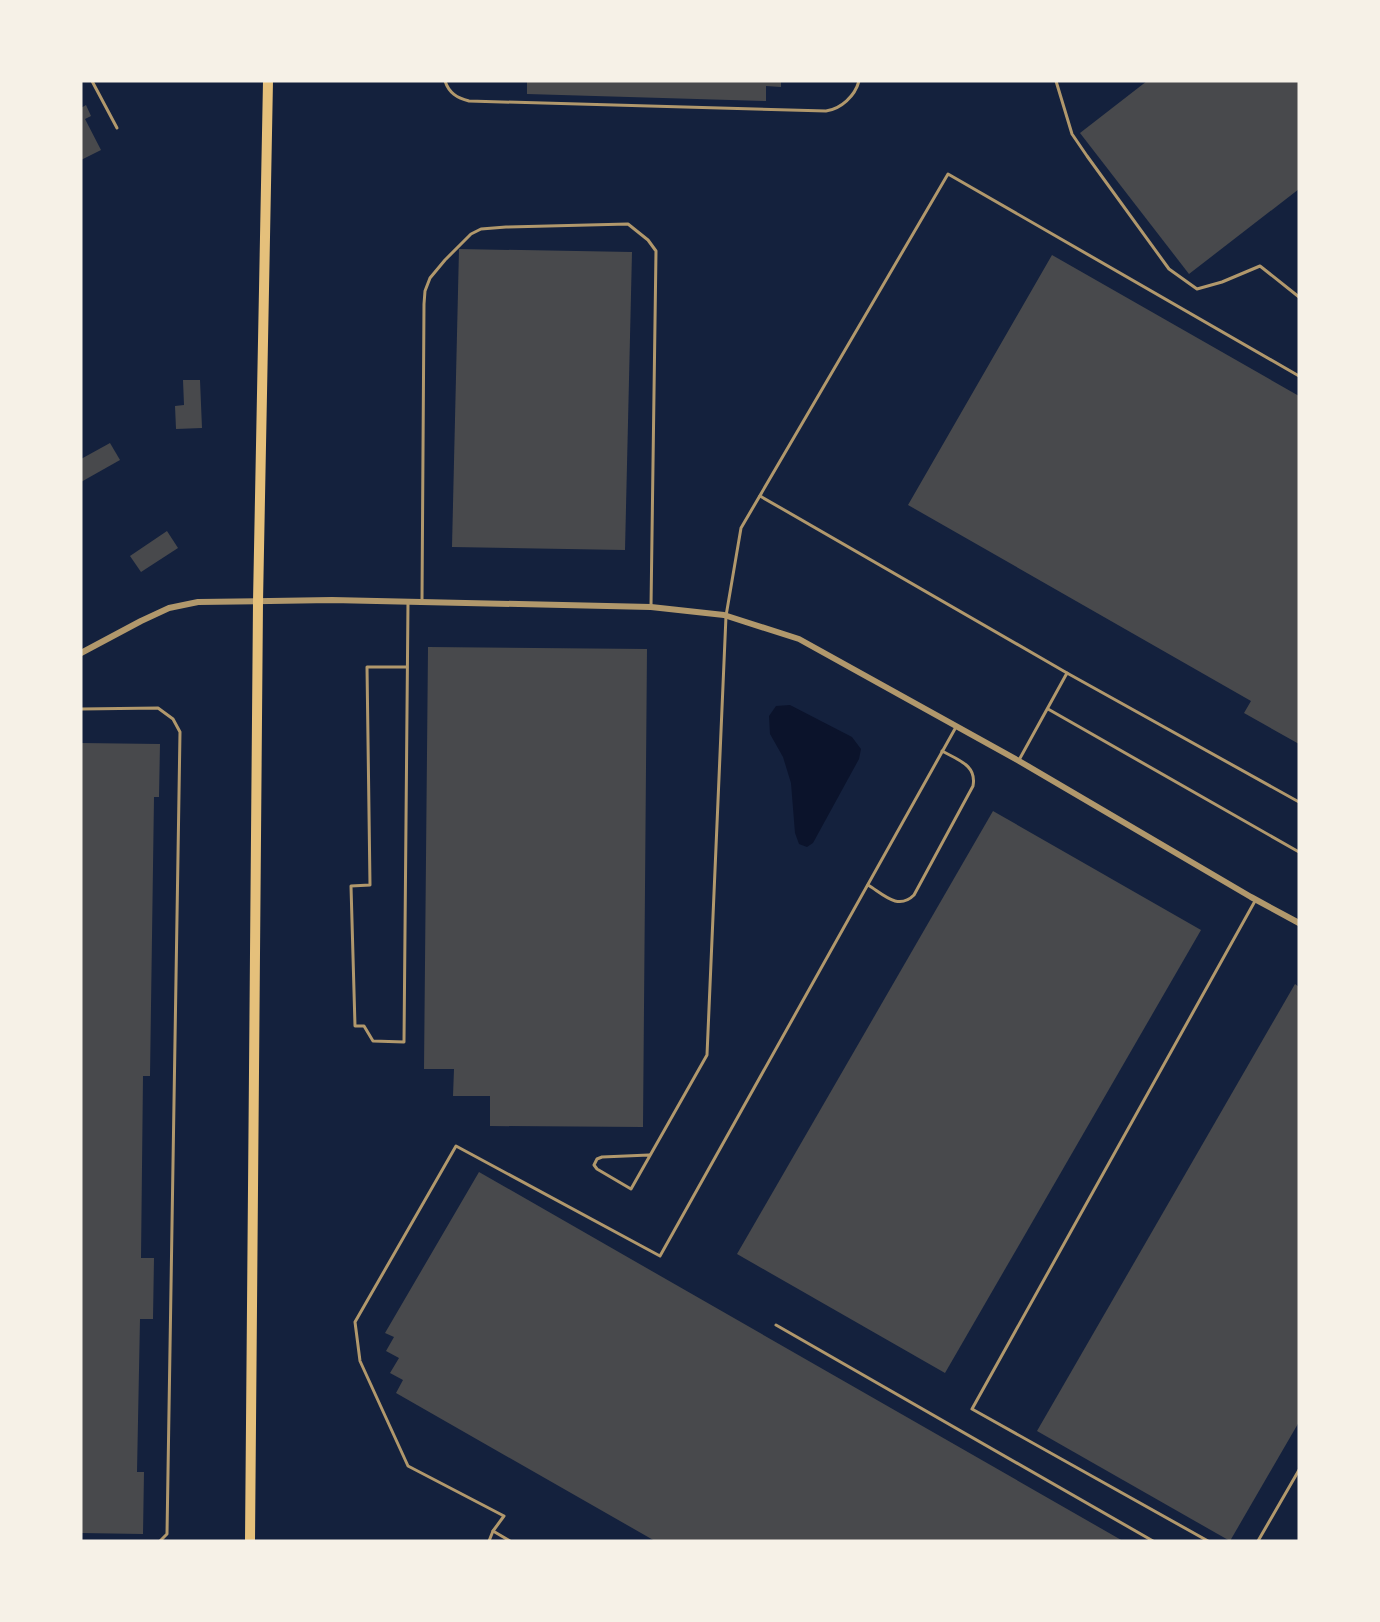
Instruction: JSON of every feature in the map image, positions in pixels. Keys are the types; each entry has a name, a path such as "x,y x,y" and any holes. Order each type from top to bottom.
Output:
{"main road":[{"path":"250,1541 258,602 268,81"}],"street":[{"path":"81,654 169,608 198,602 332,600 651,608 726,616 799,639 1019,761 1299,923"}],"lane":[{"path":"92,81 117,128"},
{"path":"445,81 453,94 469,101 826,111 840,106 850,97 859,81"},
{"path":"1056,81 1072,134 1168,269 1197,289 1222,282 1260,266 1299,297"},
{"path":"649,1155 602,1157 597,1159 594,1165 631,1189 707,1055 726,616 741,528 948,174 1299,376"},
{"path":"422,602 424,304 425,291 430,278 471,234 481,229 628,224 648,240 656,251 651,608"},
{"path":"759,496 1067,673 1299,802"},
{"path":"407,667 367,667 370,885 351,886 355,1026 364,1026 373,1041 404,1042 408,602"},
{"path":"1019,761 1067,673"},
{"path":"81,709 158,708 173,719 180,732 167,1534 160,1541"},
{"path":"1048,709 1299,852"},
{"path":"489,1541 504,1516 408,1466 360,1361 355,1322 456,1146 660,1256 956,727"},
{"path":"868,885 896,902 904,902 914,894 973,786 974,777 967,766 942,751"},
{"path":"1208,1541 972,1409 1256,900"},
{"path":"776,1325 1153,1541"},
{"path":"1258,1541 1299,1470"},
{"path":"493,1531 510,1541"}],"water":[{"path":"790,705 852,737 861,749 859,759 813,843 807,847 799,844 795,833 791,783 783,757 770,734 769,716 776,706"}],"building":[{"path":"527,81 781,81 781,87 766,86 766,101 527,94"},
{"path":"1147,81 1299,81 1299,189 1189,274 1080,133"},
{"path":"86,105 91,116 85,119 101,150 81,160 81,108"},
{"path":"459,249 632,252 625,550 452,547"},
{"path":"1052,255 1299,396 1299,744 1244,713 1251,701 908,505"},
{"path":"183,380 200,380 202,428 176,429 175,406 184,405"},
{"path":"110,443 120,460 81,482 81,459"},
{"path":"167,531 178,548 141,572 130,556"},
{"path":"428,647 647,649 643,1127 490,1126 490,1096 453,1096 454,1069 424,1069"},
{"path":"81,743 160,744 159,797 154,797 150,1076 143,1076 141,1258 154,1258 153,1319 140,1319 137,1472 144,1472 143,1534 81,1533"},
{"path":"993,811 1201,930 945,1373 737,1254"},
{"path":"1295,984 1299,987 1299,1422 1230,1541 1037,1431"},
{"path":"479,1172 1123,1541 655,1541 396,1393 403,1380 390,1373 399,1358 386,1351 394,1337 385,1333"}]}
